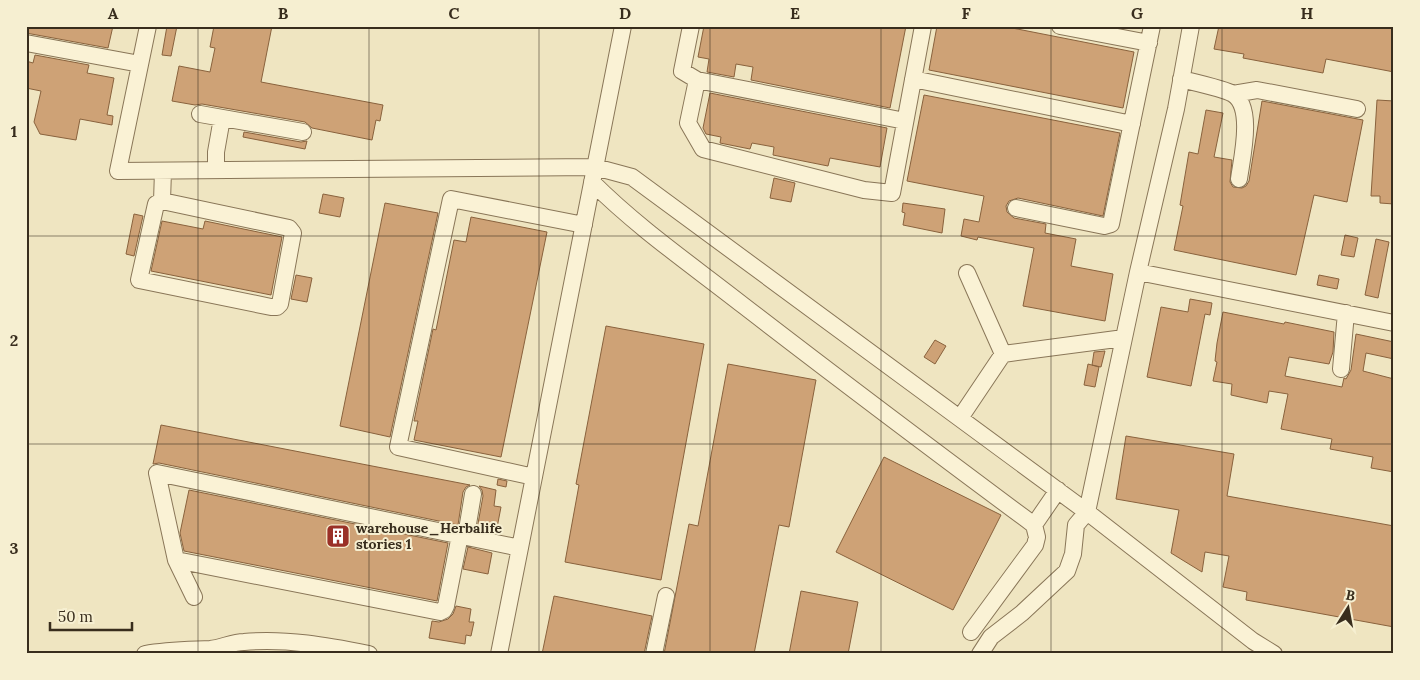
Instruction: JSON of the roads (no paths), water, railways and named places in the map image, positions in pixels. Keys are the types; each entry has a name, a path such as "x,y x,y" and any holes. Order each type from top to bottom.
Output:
{"street":[{"path":"148,26 118,171 216,170 594,174 632,177 1058,490 1253,641 1274,654"},
{"path":"499,654 622,26"},
{"path":"691,26 682,71 697,80 905,121"},
{"path":"697,80 688,123 703,149 864,190 892,193 922,26"},
{"path":"1060,26 1149,43"},
{"path":"1016,208 1104,226 1111,224 1152,26"},
{"path":"980,654 991,637 1022,613 1068,571 1073,554 1076,525 1087,512 1138,272 1176,109 1191,26"},
{"path":"26,42 140,64"},
{"path":"913,79 1132,124"},
{"path":"1181,79 1233,94 1257,90 1357,110"},
{"path":"1233,94 1243,104 1246,120 1239,178"},
{"path":"200,114 304,132"},
{"path":"216,170 216,152 222,118"},
{"path":"162,201 164,171"},
{"path":"594,174 616,206 828,371 1034,526 1035,545 971,632"},
{"path":"534,477 398,447 451,199 584,225"},
{"path":"162,201 289,228 293,233 280,304 276,307 139,280 156,204 162,201"},
{"path":"1138,272 1394,323"},
{"path":"967,273 1003,354"},
{"path":"1340,369 1346,314"},
{"path":"960,418 1003,354 1124,338"},
{"path":"194,597 176,560 157,473 520,548"},
{"path":"1034,526 1058,490"},
{"path":"176,560 440,612 446,606 473,494"},
{"path":"654,654 666,596"},
{"path":"145,654 159,651 213,649 243,642 292,642 369,654"}],"place":[{"name":"warehouse_Herbalife stories 1","path":"338,536"}]}
